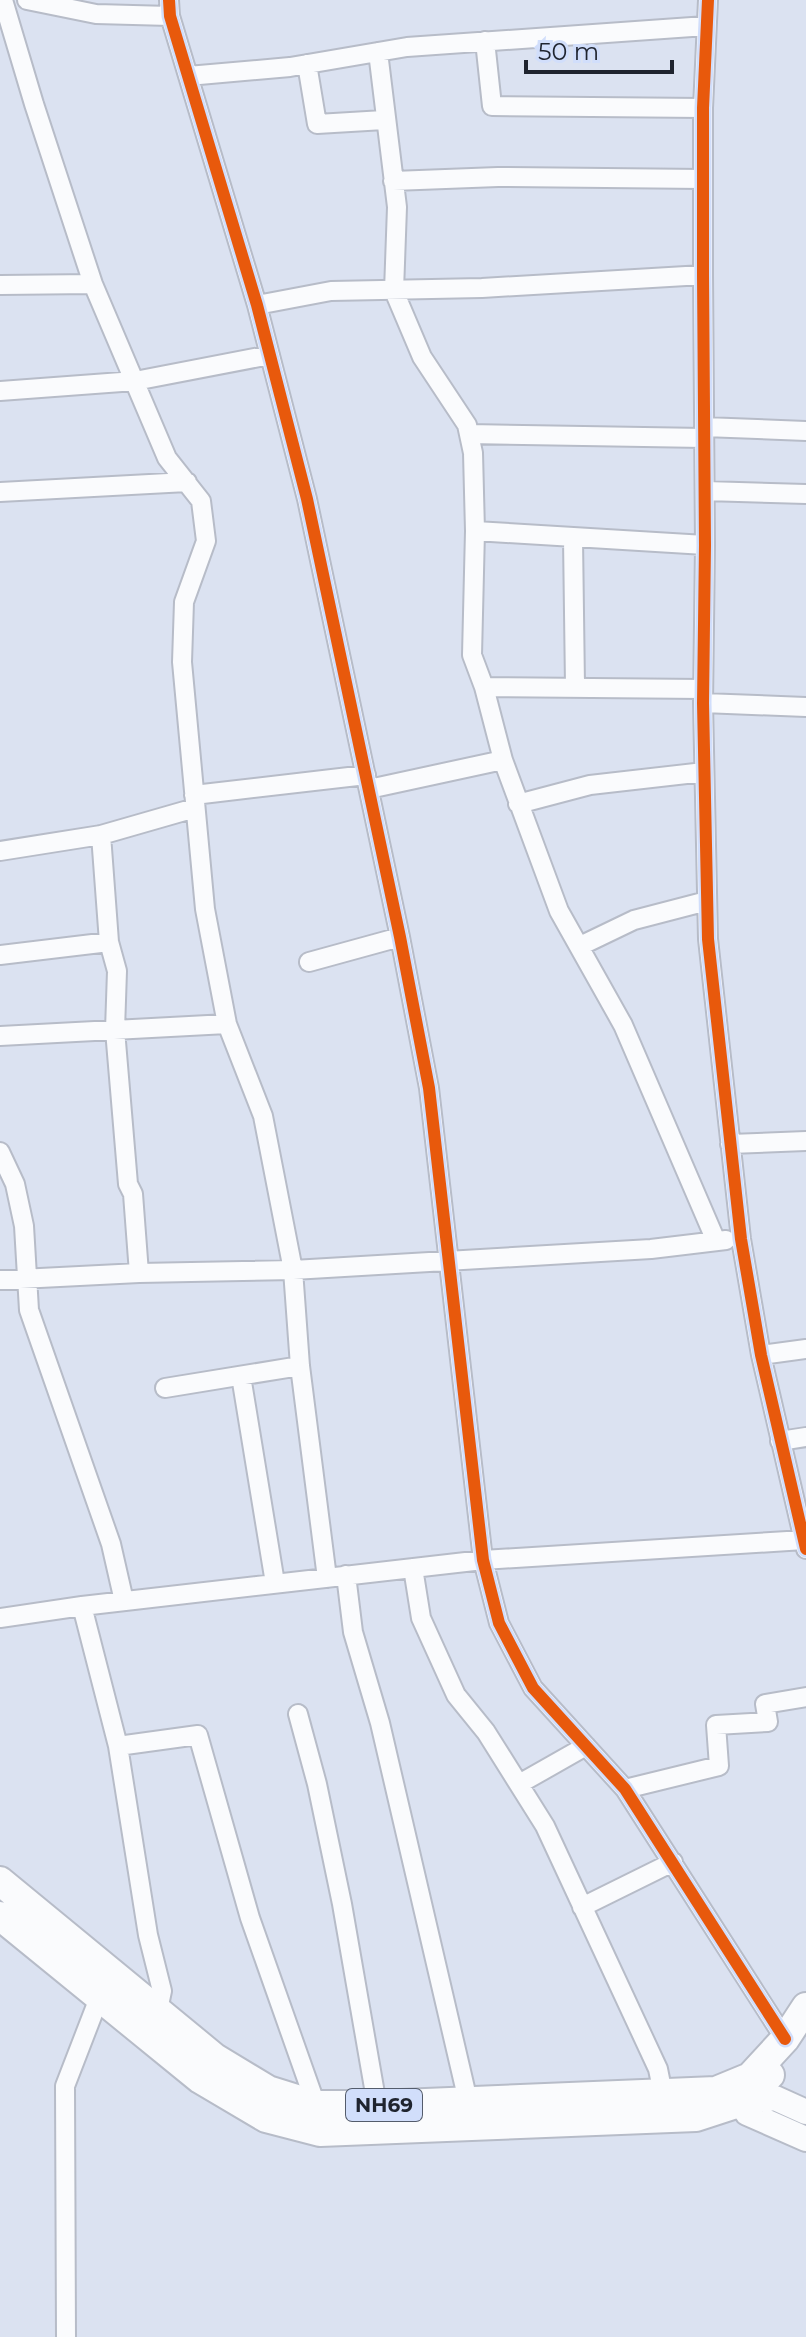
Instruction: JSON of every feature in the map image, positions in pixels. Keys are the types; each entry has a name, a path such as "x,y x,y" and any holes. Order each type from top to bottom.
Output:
{"highway":[{"name":"NH69","path":"0,1881 215,2058 268,2090 316,2105 716,2091 750,2077 796,2038 806,2007"},
{"name":"NH69","path":"0,1916 200,2079 266,2118 320,2132 696,2117 742,2102 799,2048 796,2038"}],"main road":[{"path":"806,2112 775,2098 742,2102 747,2113 806,2139"}],"street":[{"path":"3,0 93,284 167,458 201,501 206,541 184,602 182,662 205,909 227,1024 263,1116 293,1270 300,1366 336,1576 380,1723 468,2101"},
{"path":"27,0 96,14 169,8 257,305 307,499 429,1088 483,1560 499,1623 533,1688 625,1789 796,2038"},
{"path":"0,1618 483,1560 805,1544 761,1355 741,1239 708,939 703,696 703,108 708,0"},
{"path":"188,76 485,41 706,26"},
{"path":"485,41 492,106 703,108"},
{"path":"378,52 397,207 394,291 422,357 467,425 473,453 472,655 484,687 503,760 559,911 623,1025 716,1241"},
{"path":"307,64 317,124 384,120"},
{"path":"393,181 498,177 703,179"},
{"path":"257,305 331,291 482,288 703,275"},
{"path":"0,285 93,284"},
{"path":"0,391 135,381 270,355"},
{"path":"469,434 806,431"},
{"path":"0,492 187,482"},
{"path":"705,491 806,494"},
{"path":"475,531 705,545"},
{"path":"573,539 575,686"},
{"path":"484,687 575,686 806,707"},
{"path":"0,851 101,835 195,802 367,782 503,760"},
{"path":"518,804 590,785 704,772"},
{"path":"101,835 109,942 117,971 115,1030 139,1273"},
{"path":"580,946 634,920 707,901"},
{"path":"309,962 400,937"},
{"path":"0,955 109,942"},
{"path":"0,1036 227,1024"},
{"path":"730,1144 806,1141"},
{"path":"0,1152 18,1198 24,1226 29,1310 111,1544 124,1601"},
{"path":"0,1280 293,1270 638,1250 741,1239"},
{"path":"761,1355 806,1349"},
{"path":"165,1388 300,1366"},
{"path":"241,1376 275,1583"},
{"path":"780,1441 806,1437"},
{"path":"413,1568 421,1618 456,1695 486,1732 545,1826 658,2069 663,2094"},
{"path":"82,1606 118,1746 148,1935 162,1991 158,2010"},
{"path":"625,1789 719,1766 716,1725 768,1722 765,1704 806,1697"},
{"path":"298,1714 317,1784 342,1904 377,2105"},
{"path":"118,1746 198,1735 250,1918 316,2105"},
{"path":"519,1784 586,1746"},
{"path":"582,1907 673,1862"},
{"path":"66,2337 65,2086 99,1998"}],"cycle path":[{"path":"169,0 170,16 257,305 307,499 400,937 429,1088 483,1560 499,1623 533,1688 625,1789 785,2039"},
{"path":"708,0 703,108 703,703 708,939 741,1239 761,1355 806,1549"}]}
